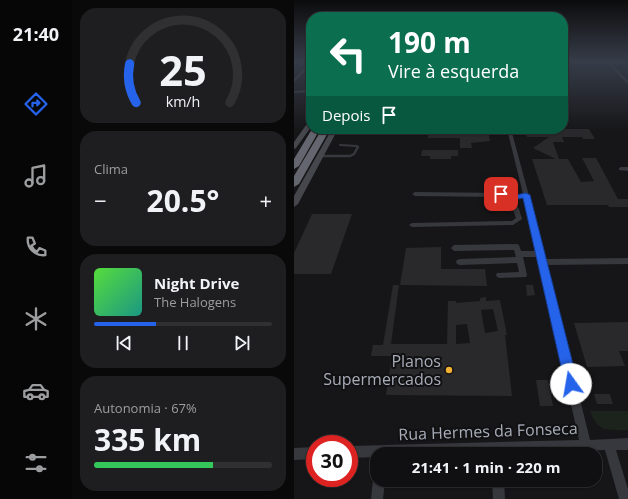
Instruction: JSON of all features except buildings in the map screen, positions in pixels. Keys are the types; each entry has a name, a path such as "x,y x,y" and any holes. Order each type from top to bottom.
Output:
{"highway":[{"path":"294,166 313,134"},
{"path":"294,184 323,134"}],"street":[{"path":"294,92 306,91"},
{"path":"294,147 306,129"},
{"path":"294,204 333,134"},
{"path":"510,134 542,258 586,445"},
{"path":"621,169 628,169"},
{"path":"412,225 516,222 519,220 516,209 504,195 501,194 415,194"},
{"path":"508,199 526,195"},
{"path":"454,248 517,247 523,275 500,275"},
{"path":"460,262 519,257 628,261"},
{"name":"Rua Hermes da Fonseca","path":"550,447 628,444"},
{"path":"609,445 625,499"},
{"name":"Rua Hermes da Fonseca","path":"358,452 370,452"},
{"path":"294,454 306,453"},
{"path":"377,499 378,487"},
{"path":"498,487 499,499"}],"lane":[{"path":"320,156 350,156 354,154 358,147 340,145"}],"shaded area":[{"path":"590,411 628,411 628,430 609,430 600,427 596,423"}],"place":[{"name":"Planos Supermercados","path":"449,370"}],"route":[{"path":"501,194 507,196 508,199 526,195 571,384"}]}
